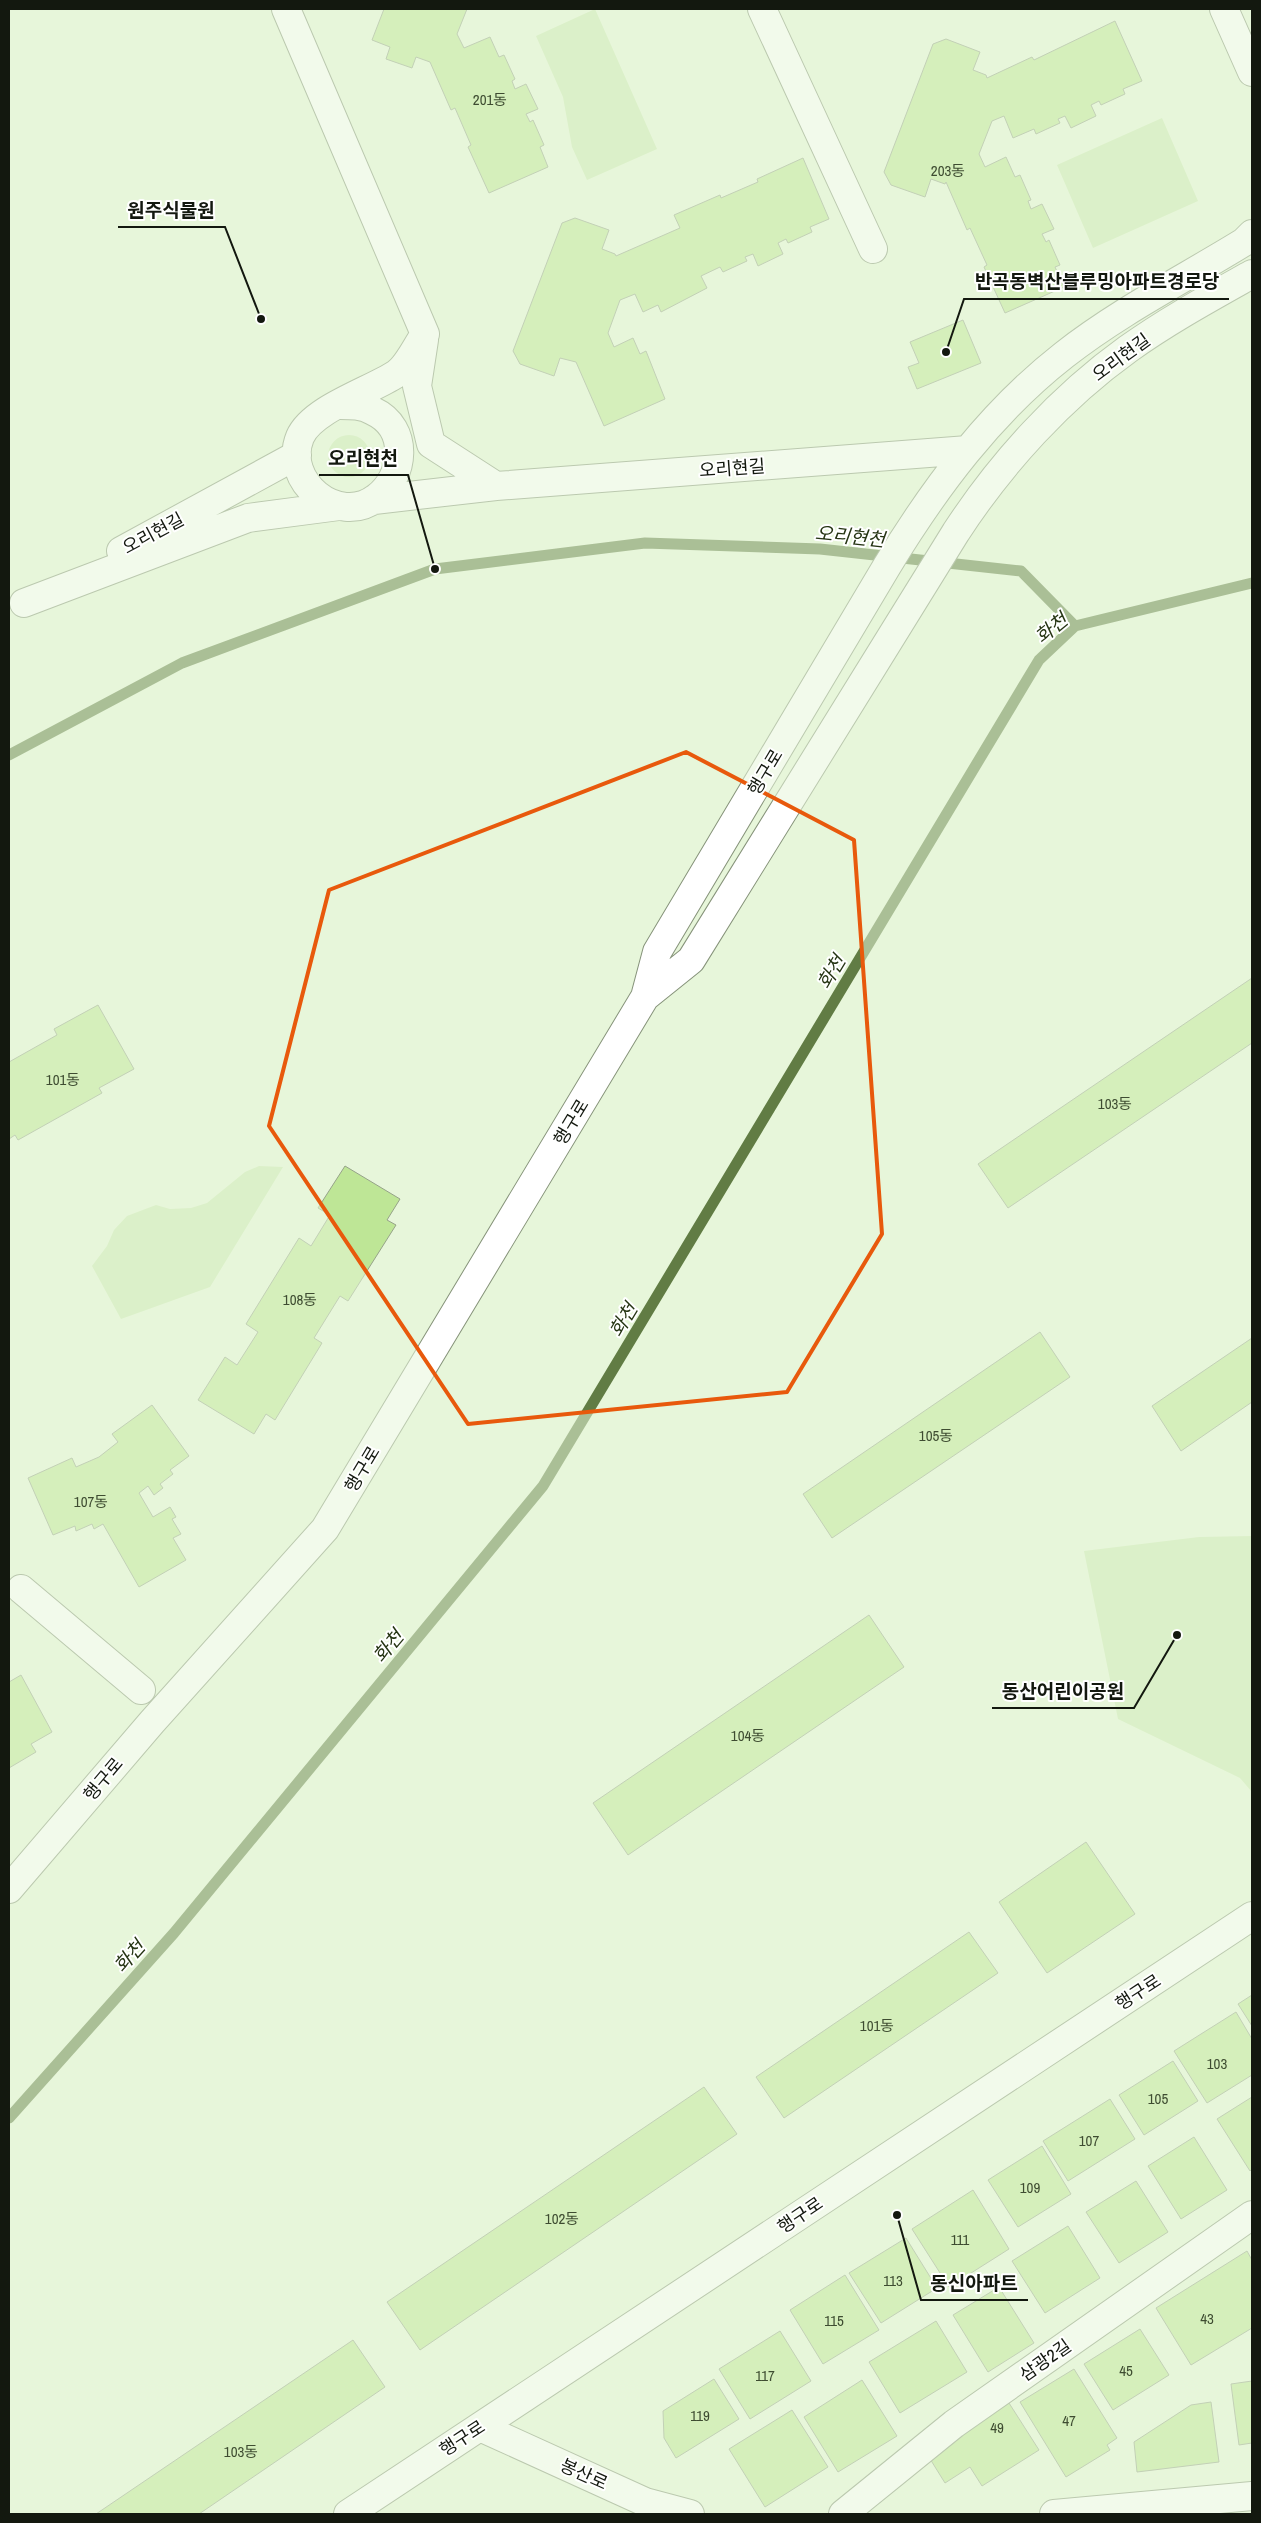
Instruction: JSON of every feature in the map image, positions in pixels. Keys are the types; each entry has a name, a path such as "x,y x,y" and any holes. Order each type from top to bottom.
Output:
{"street":[{"path":"286,9 425,334 417,386 431,444"},
{"path":"762,9 874,250"},
{"path":"1224,9 1252,72"},
{"name":"오리현길","path":"949,473 1025,388 1064,355 1112,321 1244,242 1252,234"},
{"name":"오리현길","path":"833,734 976,501 1008,463 1081,387 1128,349 1252,274"},
{"path":"339,506 322,500 309,488 300,473 297,456 300,438 310,422 323,411 340,405 398,372 425,334"},
{"path":"16,607 248,518 339,506 357,506 374,500 388,489 397,474 400,456 398,438 389,423 375,411 358,405 340,405"},
{"path":"398,438 431,444 496,486"},
{"name":"오리현길","path":"374,500 496,486 968,450"},
{"name":"오리현길","path":"16,607 297,456"},
{"name":"행구로","path":"9,1889 152,1722 325,1529 645,997 657,952 918,514 949,473"},
{"name":"행구로","path":"645,997 691,960 833,734"},
{"path":"20,1589 141,1690"},
{"name":"행구로","path":"348,2514 1252,1916"},
{"name":"삼광2길","path":"843,2514 954,2424 1252,2215"},
{"name":"봉산로","path":"480,2427 646,2502 690,2514"},
{"path":"1054,2514 1252,2496"}],"highlighted area":[{"path":"686,752 854,840 882,1234 787,1392 468,1424 269,1126 329,890"}],"green space":[{"path":"595,9 657,149 587,180 572,147 563,97 536,36"},
{"path":"1162,118 1198,201 1093,248 1057,165"},
{"path":"353,435 361,438 367,444 370,456 367,468 361,474 345,477 337,474 331,468 328,452 331,444 337,438"},
{"path":"259,1166 283,1167 210,1287 121,1319 92,1266 107,1246 114,1230 127,1216 156,1205 170,1209 191,1208 207,1203 245,1172"},
{"path":"1252,1536 1252,1792 1240,1778 1118,1719 1084,1551 1199,1537"}],"building":[{"path":"384,9 467,9 457,34 464,48 490,37 499,57 504,55 515,79 512,81 515,89 526,84 538,109 526,114 530,122 533,120 544,145 540,147 548,167 489,193 468,147 471,145 455,108 451,110 430,62 416,57 412,68 386,59 390,47 372,40"},
{"path":"1115,21 1142,81 1123,89 1125,94 1101,105 1099,101 1091,105 1096,116 1071,128 1065,116 1058,119 1060,123 1036,134 1034,129 1013,138 1004,116 992,121 979,154 985,167 1006,157 1015,177 1020,175 1031,200 1028,201 1031,209 1042,204 1054,229 1042,234 1046,242 1049,240 1060,265 1055,267 1064,287 1005,313 984,267 987,265 970,228 967,230 946,182 945,184 931,179 925,197 891,185 884,172 933,44 946,39 980,52 973,70 986,75 987,78 1032,57 1034,60"},
{"path":"803,158 829,219 810,227 812,232 788,243 786,239 778,243 783,254 758,266 753,254 745,257 747,261 723,272 720,267 701,276 707,288 661,312 658,305 643,312 635,294 620,300 608,333 614,347 633,338 640,354 646,351 665,399 604,426 576,362 560,358 554,376 520,364 513,351 562,223 575,218 609,230 602,249 616,256 680,228 674,215 720,195 721,198 758,182 757,179"},
{"path":"963,320 981,363 917,389 908,367 919,363 910,342"},
{"path":"1252,978 1252,1043 1008,1208 978,1164"},
{"path":"98,1005 134,1069 99,1088 102,1093 18,1140 15,1135 9,1139 9,1062 57,1035 54,1029"},
{"path":"345,1166 400,1199 387,1220 396,1225 348,1301 340,1296 314,1338 322,1343 275,1420 266,1414 254,1434 198,1400 225,1357 237,1365 258,1332 246,1324 299,1238 311,1246 330,1215 318,1208"},
{"path":"1040,1332 1070,1377 832,1538 803,1494"},
{"path":"1252,1338 1252,1402 1181,1451 1152,1406"},
{"path":"152,1405 189,1456 170,1470 173,1474 160,1484 163,1488 154,1495 148,1486 139,1493 153,1517 170,1507 176,1517 172,1519 181,1534 173,1538 186,1560 139,1587 103,1524 94,1529 92,1524 76,1531 75,1526 53,1535 28,1478 72,1458 76,1467 99,1457 118,1442 112,1434"},
{"path":"869,1615 904,1667 628,1855 593,1803"},
{"path":"21,1675 52,1732 31,1744 36,1752 9,1768 9,1682"},
{"path":"1086,1842 1135,1914 1047,1973 999,1902"},
{"path":"969,1932 998,1973 784,2118 756,2077"},
{"path":"1252,1995 1252,2026 1238,2004"},
{"path":"1236,2012 1252,2039 1252,2075 1207,2103 1174,2051"},
{"path":"1173,2061 1198,2101 1144,2135 1119,2095"},
{"path":"704,2087 737,2134 420,2350 387,2302"},
{"path":"1252,2097 1252,2169 1250,2171 1217,2119"},
{"path":"1110,2099 1135,2139 1068,2181 1043,2141"},
{"path":"1194,2137 1227,2190 1181,2219 1148,2166"},
{"path":"1042,2146 1071,2194 1018,2227 988,2180"},
{"path":"1136,2181 1168,2232 1119,2263 1086,2212"},
{"path":"973,2190 1009,2249 949,2287 912,2229"},
{"path":"1068,2226 1100,2278 1045,2313 1012,2261"},
{"path":"906,2238 937,2288 881,2323 849,2273"},
{"path":"1247,2251 1252,2260 1252,2328 1191,2365 1156,2308"},
{"path":"845,2275 879,2330 823,2364 790,2310"},
{"path":"999,2287 1034,2343 988,2372 953,2315"},
{"path":"936,2321 967,2372 900,2413 869,2362"},
{"path":"1140,2329 1169,2375 1113,2410 1084,2364"},
{"path":"780,2331 811,2381 750,2419 719,2369"},
{"path":"353,2340 385,2387 199,2514 96,2514"},
{"path":"1074,2369 1117,2438 1107,2445 1110,2450 1066,2477 1020,2402"},
{"path":"714,2379 739,2419 676,2458 664,2438 663,2411"},
{"path":"862,2380 897,2436 838,2472 804,2417"},
{"path":"1252,2381 1252,2443 1239,2445 1231,2384"},
{"path":"1211,2402 1219,2462 1137,2472 1134,2442 1191,2405"},
{"path":"1009,2403 1039,2450 982,2486 970,2467 945,2483 927,2454"},
{"path":"792,2410 828,2467 765,2507 729,2449"}],"waterway":[{"name":"오리현천","path":"9,755 182,663 435,569 645,543 820,549 1021,571 1075,626"},
{"name":"화천","path":"9,2118 174,1933 543,1486 1039,660 1075,626 1252,583"}],"place":[{"name":"원주식물원","path":"261,319"},
{"name":"반곡동벽산블루밍아파트경로당","path":"946,352"},
{"name":"오리현천","path":"435,569"},
{"name":"동산어린이공원","path":"1177,1635"},
{"name":"동신아파트","path":"897,2215"}]}
